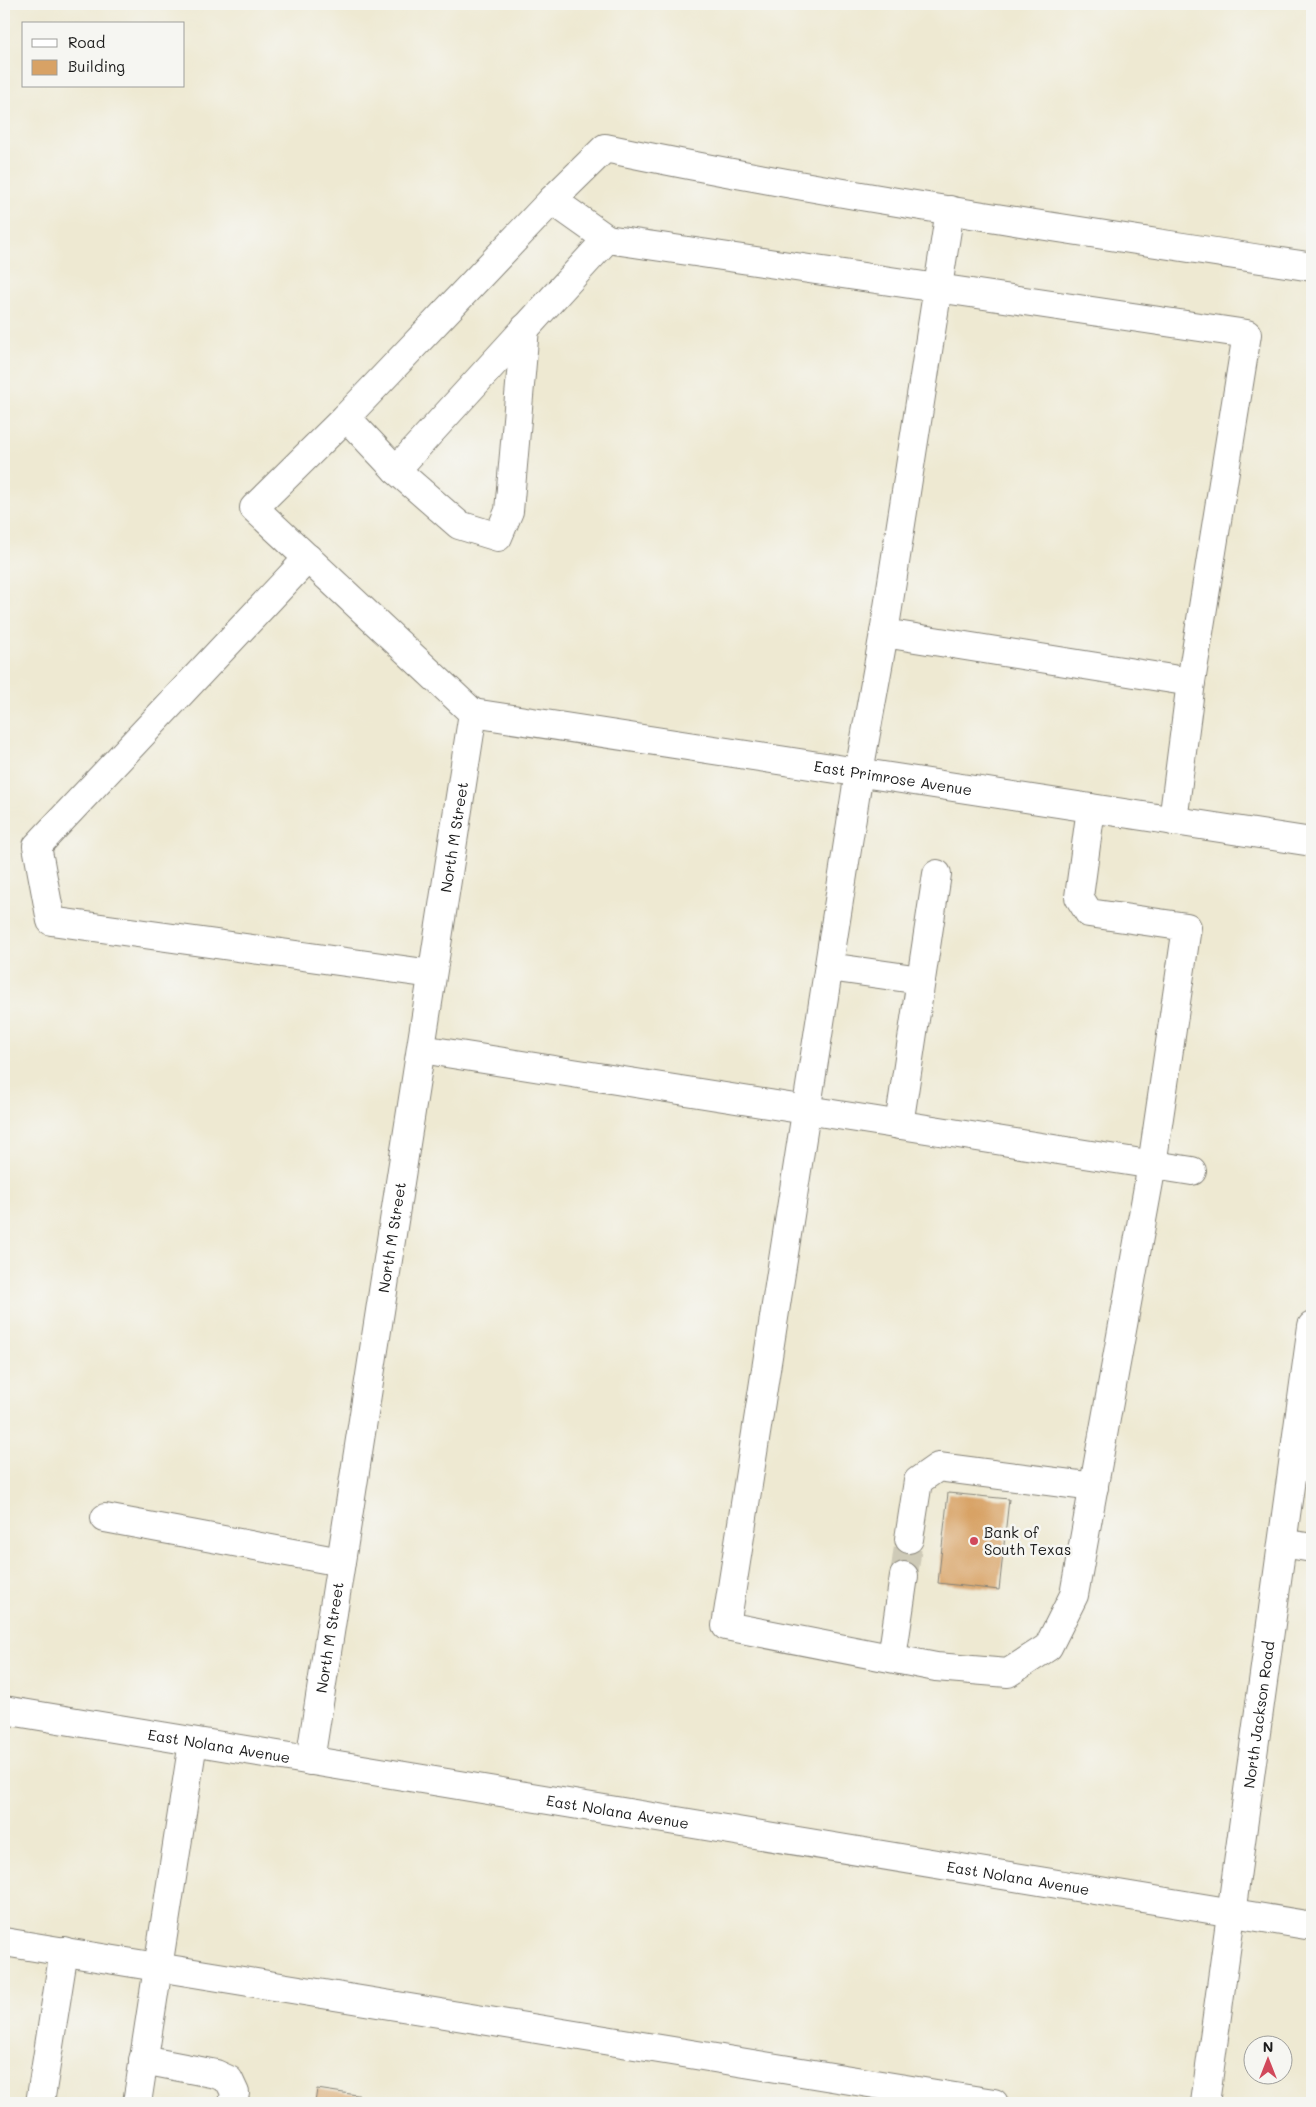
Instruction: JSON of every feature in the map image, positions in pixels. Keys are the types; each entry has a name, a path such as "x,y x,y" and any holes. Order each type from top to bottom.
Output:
{"street":[{"path":"473,713 254,508 346,417 552,200 605,148 687,165 950,210 1312,267"},
{"path":"552,200 607,239 1248,334 1191,682 1173,821"},
{"path":"950,210 884,633 858,772 726,1626 936,1667 1008,1673 1048,1646 1074,1595 1152,1165 1187,927 1089,913 1079,898 1091,808"},
{"path":"396,470 607,239"},
{"path":"346,417 396,470 459,525 498,537 509,511 525,328"},
{"path":"308,558 37,846 51,921 432,974"},
{"path":"884,633 1191,682"},
{"name":"East Primrose Avenue","path":"473,713 1312,842"},
{"name":"North M Street","path":"310,1761 473,713"},
{"path":"899,1125 937,874"},
{"path":"829,967 921,980"},
{"path":"421,1049 1192,1171"},
{"name":"North Jackson Road","path":"1205,2103 1312,1326"},
{"path":"914,1541 914,1510 918,1481 938,1467 1094,1487"},
{"path":"105,1518 341,1562"},
{"path":"1283,1543 1312,1548"},
{"path":"892,1658 899,1609 909,1576"},
{"name":"East Nolana Avenue","path":"4,1710 1312,1926"},
{"path":"137,2103 193,1742"},
{"path":"4,1942 158,1966 941,2099 994,2103"},
{"path":"40,2103 64,1951"},
{"path":"143,2060 216,2074 229,2080 235,2093 234,2103"}],"building":[{"name":"Bank of South Texas","path":"948,1493 1009,1499 999,1590 938,1583"},
{"path":"317,2089 404,2102 404,2103 315,2103"},
{"path":"600,2100 617,2102 617,2103 594,2103"}],"tunnel":[{"path":"904,1576 909,1539"}],"place":[{"name":"Bank of South Texas","path":"974,1541"}]}
